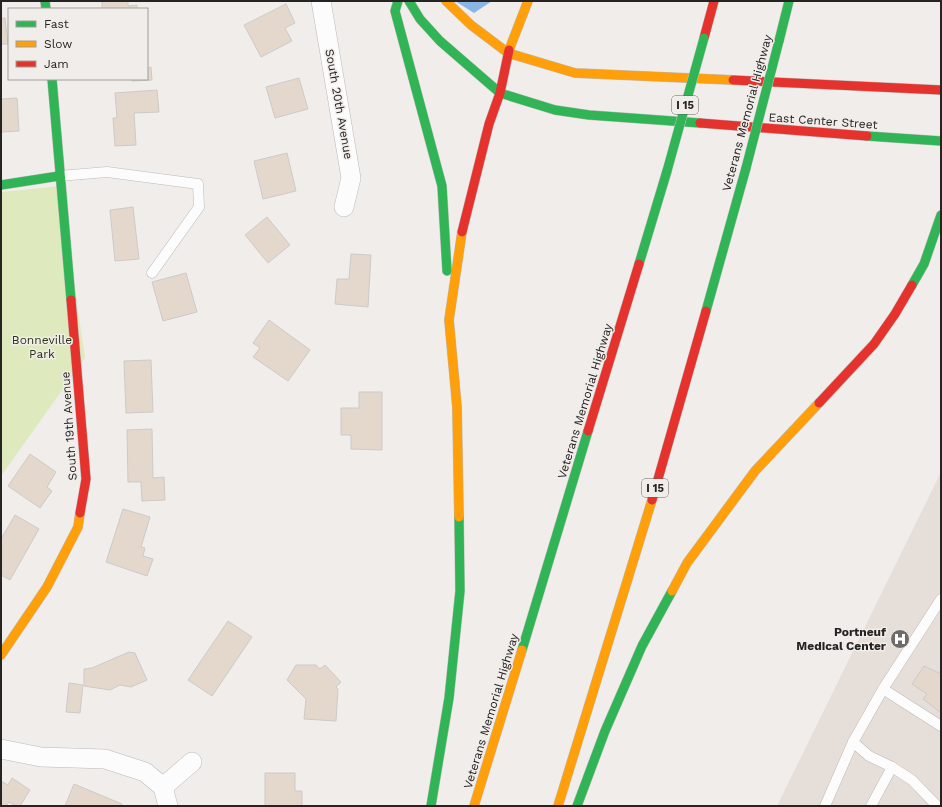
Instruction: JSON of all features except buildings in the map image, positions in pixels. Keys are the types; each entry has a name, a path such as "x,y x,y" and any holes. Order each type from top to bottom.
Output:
{"main road":[{"path":"398,1 395,11 442,186 449,320 457,407 460,591 449,698 431,806"},
{"name":"East Center Street","path":"409,1 420,19 440,41 500,93 555,110 589,116 941,142"},
{"path":"446,1 471,24 508,53 575,73 941,90"},
{"path":"449,320 462,234 489,124 500,93 508,53 528,1"},
{"name":"Veterans Memorial Highway","path":"474,806 667,171 714,1"},
{"name":"Veterans Memorial Highway","path":"558,806 658,479 746,168 789,1"},
{"name":"South 19th Avenue","path":"1,654 47,587 78,527 86,479 52,80"},
{"path":"1,185 60,176"},
{"path":"577,806 605,732 642,646 687,563 755,471 874,344 895,314 924,264 941,215"}],"street":[{"name":"South 20th Avenue","path":"321,1 351,178 344,208"},
{"path":"1,749 41,757 105,759 145,772 163,787 168,806"},
{"path":"163,787 192,762"}],"lane":[{"path":"60,176 107,172 198,184 199,207 152,273"},
{"path":"825,806 853,742 883,689 941,599"},
{"path":"883,689 941,726"},
{"path":"853,742 869,756 892,767 912,780 937,806"},
{"path":"871,806 892,767"}],"shaded area":[{"name":"Portneuf Medical Center","path":"941,472 941,806 777,806"}],"green space":[{"name":"Bonneville Park","path":"60,186 85,358 1,476 1,192"}],"water":[{"path":"455,1 492,1 474,13"}],"traffic: fast":[{"path":"45,1 46,8"},
{"path":"398,1 395,11 442,186 447,271"},
{"path":"409,1 420,19 440,41 500,93 555,110 589,115 700,123"},
{"path":"779,41 789,1"},
{"path":"667,171 704,38"},
{"path":"746,168 779,41"},
{"path":"52,80 71,300"},
{"path":"867,136 941,141"},
{"path":"706,311 746,168"},
{"path":"639,264 667,171"},
{"path":"1,185 59,176"},
{"path":"912,285 924,264 941,215"},
{"path":"522,650 588,431"},
{"path":"431,806 449,698 460,591 459,517"},
{"path":"577,806 605,731 642,646 672,591"}],"traffic: slow":[{"path":"446,1 471,25 508,53 575,73 733,80"},
{"path":"509,50 528,1"},
{"path":"459,517 457,407 449,320 462,232"},
{"path":"672,591 687,563 755,471 819,403"},
{"path":"558,806 652,500"},
{"path":"1,655 47,587 78,527 80,513"},
{"path":"474,806 522,650"}],"traffic: jam":[{"path":"704,38 714,1"},
{"path":"462,232 489,124 500,93 509,50"},
{"path":"733,80 941,90"},
{"path":"700,123 867,136"},
{"path":"588,431 639,264"},
{"path":"819,403 874,344 895,314 912,285"},
{"path":"71,300 86,479 80,513"},
{"path":"652,500 706,311"}],"place":[{"name":"Portneuf Medical Center","path":"900,639"}]}
